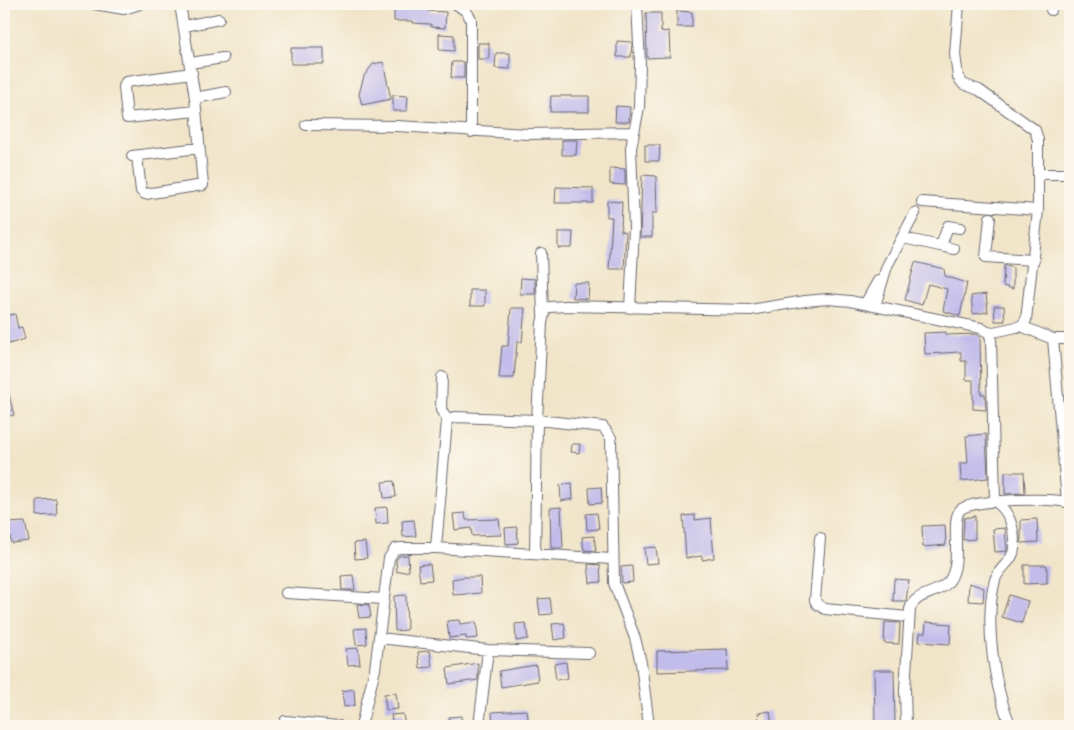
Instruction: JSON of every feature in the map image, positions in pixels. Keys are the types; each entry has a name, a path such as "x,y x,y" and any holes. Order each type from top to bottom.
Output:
{"street":[{"path":"94,4 124,8 140,4"},
{"path":"180,4 195,98 203,185 145,194 141,191 134,156 199,148"},
{"path":"456,4 466,11 471,19 471,132"},
{"path":"630,308 634,228 631,157 639,107 640,64 637,4"},
{"path":"959,4 955,54 958,77 962,84 980,90 1034,130 1038,140 1038,210 1034,260 1026,320 1021,326"},
{"path":"185,26 219,19"},
{"path":"196,110 127,118 124,87 126,82 191,68 223,58"},
{"path":"195,98 226,92"},
{"path":"306,125 397,126 528,134 634,132"},
{"path":"1039,174 1064,174 1070,172"},
{"path":"922,202 1038,210"},
{"path":"870,305 887,266 915,213"},
{"path":"990,218 986,257 1034,260"},
{"path":"942,246 948,226 960,228"},
{"path":"903,238 954,248"},
{"path":"536,554 537,420 543,316 541,253"},
{"path":"543,316 550,307 556,306 750,310 828,299 870,305 981,328 989,333 991,339 995,501"},
{"path":"989,333 1021,326 1053,339 1070,339"},
{"path":"906,726 908,617 915,600 940,589 950,580 957,553 957,517 960,510 995,501 1068,502 1053,339"},
{"path":"442,377 441,410 448,419"},
{"path":"448,419 454,417 590,424 603,427 609,433 611,438 612,559 616,592 634,638 641,663 649,726"},
{"path":"436,548 445,429 448,419"},
{"path":"995,501 1003,507 1010,518 1014,547 1011,558 995,578 992,596 994,659 1005,712 1011,726"},
{"path":"820,538 815,600 817,604 825,609 908,617"},
{"path":"361,726 370,691 379,638 388,558 395,549 436,548 612,559"},
{"path":"286,593 384,599"},
{"path":"379,638 488,650 589,652"},
{"path":"480,726 488,650"},
{"path":"285,721 339,726"}],"building":[{"path":"394,5 428,8 428,11 446,12 445,28 431,27 431,24 413,23 413,21 394,21"},
{"path":"677,11 692,12 692,27 677,27"},
{"path":"646,13 661,13 661,32 669,31 670,57 647,58"},
{"path":"439,34 454,35 454,51 439,50"},
{"path":"617,41 632,42 631,57 617,57"},
{"path":"478,43 489,43 489,59 478,59"},
{"path":"291,48 324,48 324,64 291,64"},
{"path":"496,53 510,53 510,69 495,68"},
{"path":"383,62 391,99 362,105 359,94 364,76 373,64"},
{"path":"452,62 464,62 464,78 451,78"},
{"path":"393,95 408,96 407,111 393,111"},
{"path":"551,96 589,96 589,112 550,112"},
{"path":"616,106 630,107 629,122 615,122"},
{"path":"562,140 577,140 576,155 562,155"},
{"path":"645,145 660,145 659,161 645,161"},
{"path":"610,168 625,169 625,185 610,184"},
{"path":"642,175 656,176 657,213 652,213 652,237 640,237"},
{"path":"556,187 593,188 593,203 555,203"},
{"path":"607,201 622,202 621,231 626,232 624,269 609,269 612,217 607,217"},
{"path":"558,232 573,232 572,248 558,248"},
{"path":"915,262 944,269 945,276 967,283 960,316 943,311 947,289 928,284 922,305 905,300"},
{"path":"1004,265 1013,268 1013,289 1003,286"},
{"path":"521,278 535,279 535,294 520,294"},
{"path":"574,283 589,283 588,299 573,298"},
{"path":"470,290 485,290 485,306 470,306"},
{"path":"986,294 988,312 973,314 971,296"},
{"path":"994,306 1004,306 1005,321 995,321"},
{"path":"511,308 525,308 522,342 517,342 514,378 499,378 502,346 508,346"},
{"path":"15,314 18,328 22,327 25,339 9,344 4,328 4,316"},
{"path":"946,332 946,335 975,334 980,336 981,394 985,394 986,410 973,409 973,380 966,380 966,361 961,361 961,352 925,354 924,333"},
{"path":"7,386 14,415 4,417 4,387"},
{"path":"986,434 988,478 961,481 960,463 968,463 966,436"},
{"path":"572,444 580,444 579,453 571,452"},
{"path":"1005,472 1024,472 1025,493 1005,494"},
{"path":"394,481 396,497 384,498 382,482"},
{"path":"572,483 573,499 561,501 560,485"},
{"path":"601,487 602,503 590,504 589,488"},
{"path":"56,499 57,515 37,516 37,500"},
{"path":"387,507 388,523 376,524 375,508"},
{"path":"561,507 563,548 551,548 550,508"},
{"path":"465,513 466,520 499,519 501,535 472,536 471,528 455,530 453,514"},
{"path":"597,513 599,529 587,530 586,514"},
{"path":"695,515 695,520 711,518 714,558 702,560 702,556 686,558 683,516"},
{"path":"975,516 975,539 963,540 964,518"},
{"path":"1037,519 1038,542 1021,543 1021,520"},
{"path":"414,520 416,536 403,537 402,521"},
{"path":"25,522 29,541 11,543 8,523"},
{"path":"945,525 946,545 923,547 922,526"},
{"path":"517,527 518,543 506,544 505,528"},
{"path":"1005,528 1007,551 995,552 993,529"},
{"path":"594,536 596,551 584,550 582,537"},
{"path":"365,542 367,558 355,559 354,543"},
{"path":"656,547 658,563 646,564 644,548"},
{"path":"408,555 409,571 397,572 396,560 399,556"},
{"path":"430,564 432,580 420,581 418,565"},
{"path":"588,564 600,565 601,582 590,583"},
{"path":"1024,565 1047,565 1047,583 1024,584"},
{"path":"632,566 633,582 622,583 621,567"},
{"path":"353,575 355,590 342,590 341,576"},
{"path":"480,577 481,593 453,595 452,579"},
{"path":"894,579 909,580 906,601 893,601"},
{"path":"969,583 984,588 983,602 968,601"},
{"path":"406,595 407,630 395,631 394,596"},
{"path":"1009,595 1028,601 1022,623 1002,617"},
{"path":"550,598 552,614 540,615 538,599"},
{"path":"357,604 369,605 371,617 359,618"},
{"path":"459,620 460,624 476,622 478,638 466,639 466,636 449,638 447,621"},
{"path":"885,622 900,623 899,644 884,643"},
{"path":"926,622 951,624 950,644 919,642 920,633 925,633"},
{"path":"526,623 528,639 516,641 515,624"},
{"path":"564,623 566,638 554,640 552,624"},
{"path":"366,628 367,644 356,645 354,629"},
{"path":"358,648 360,664 348,665 346,649"},
{"path":"727,649 728,670 657,672 657,651"},
{"path":"430,651 432,667 420,668 418,652"},
{"path":"566,662 568,678 556,680 554,664"},
{"path":"478,663 478,680 449,684 447,668"},
{"path":"536,665 538,681 501,687 499,671"},
{"path":"874,670 894,670 895,726 875,726"},
{"path":"354,689 355,705 344,707 342,691"},
{"path":"396,693 398,709 386,710 384,694"},
{"path":"527,710 529,726 493,726 492,712"},
{"path":"770,711 772,726 760,726 758,713"},
{"path":"403,714 405,726 393,726 391,715"},
{"path":"461,716 462,726 450,726 449,717"}]}
